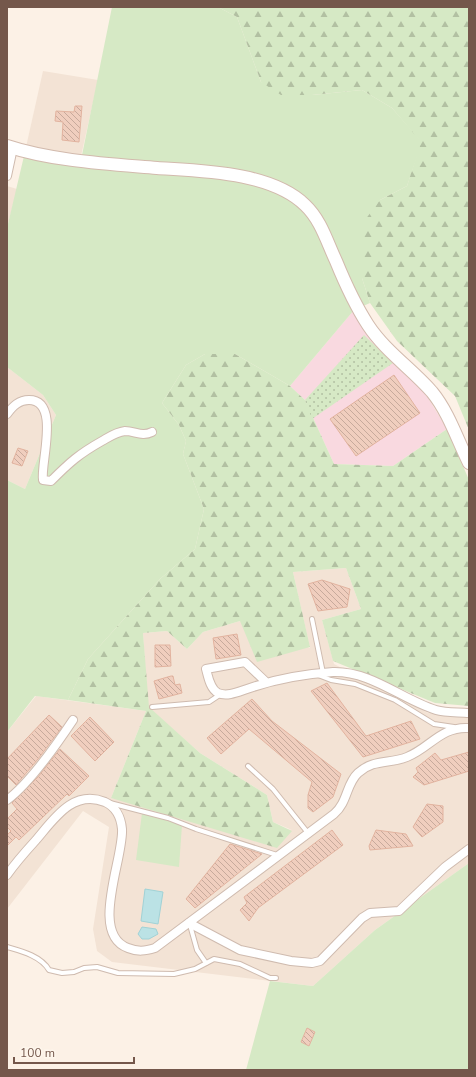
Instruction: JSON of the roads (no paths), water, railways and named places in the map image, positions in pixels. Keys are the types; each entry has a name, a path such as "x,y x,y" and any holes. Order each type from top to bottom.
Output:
{"street":[{"path":"7,176 10,147 88,161 238,176 280,189 293,196 305,204 321,226 350,293 371,330 432,393 447,415 469,463"},
{"path":"7,414 15,405 23,401 34,400 42,406 47,432 47,446 42,473 43,480 46,482 51,481 82,451 115,434 125,431 146,435 152,432"},
{"path":"266,682 245,662 206,669 212,687 220,694 235,694 281,678 348,672 359,675 436,710 469,713"},
{"path":"7,800 20,789 53,749 73,720"},
{"path":"7,875 49,823 67,806 78,800 88,799 106,802 117,813 122,829 122,839 110,906 110,929 119,943 124,947 138,951 147,950 161,944 339,810 346,799 352,781 362,770 378,761 406,758 437,737 458,727 469,728"},
{"path":"189,923 240,950 291,961 312,963 320,961 362,918 370,913 399,911 445,867 469,849"}],"lane":[{"path":"312,619 319,674 331,680 355,684 388,697 434,724 458,727"},
{"path":"152,707 210,702 220,694"},
{"path":"248,766 273,789 308,833"},
{"path":"106,802 177,820 196,829 277,856"},
{"path":"189,923 197,950 206,963"},
{"path":"7,947 29,954 46,966 48,970 62,973 74,972 84,968 97,967 118,973 174,974 195,969 214,959 240,964 270,978 276,978"}],"water":[{"path":"145,889 163,892 158,924 141,921"},
{"path":"142,927 156,929 158,934 149,939 142,939 138,934"}]}
